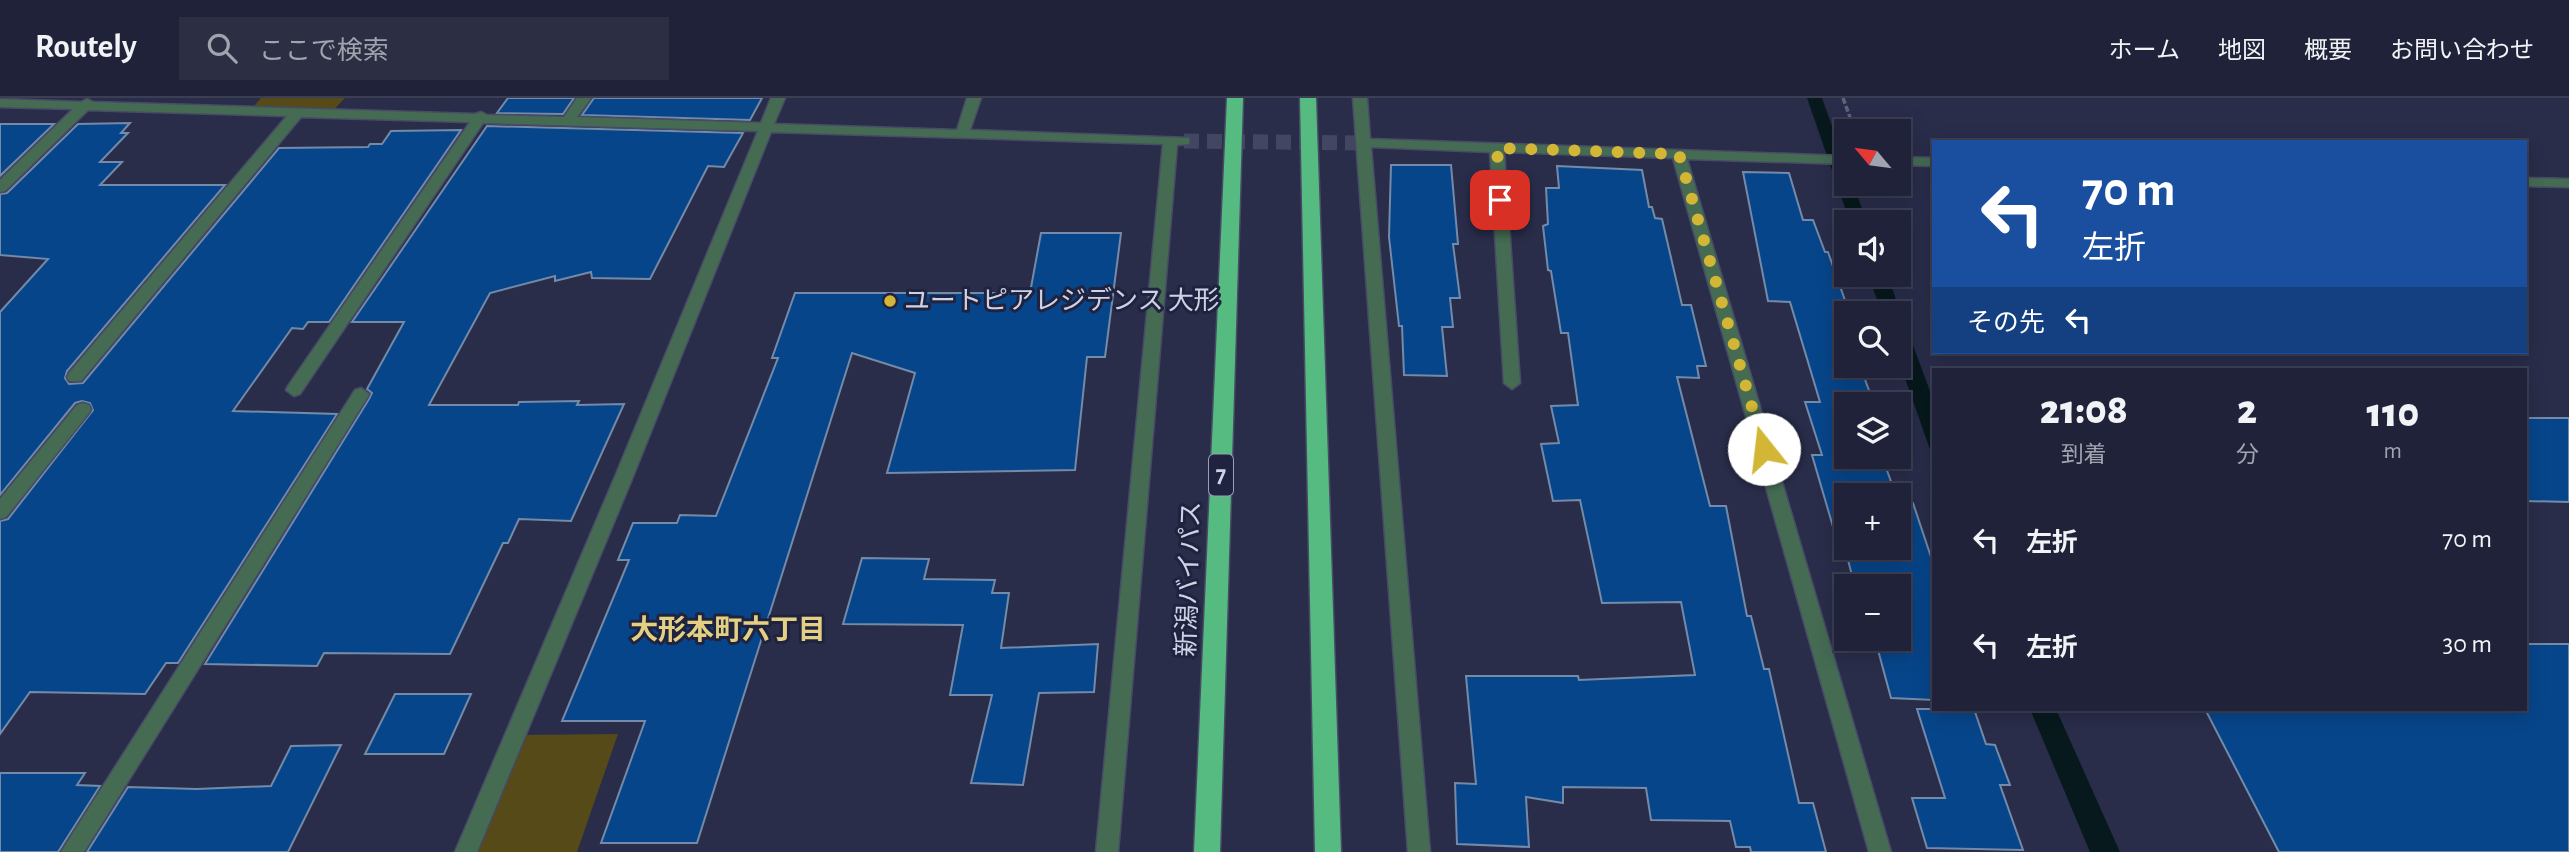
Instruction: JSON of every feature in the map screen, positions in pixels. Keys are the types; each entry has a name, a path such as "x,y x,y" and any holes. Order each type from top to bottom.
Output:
{"highway":[{"name":"新潟バイパス","path":"1207,852 1235,98"},
{"path":"1308,98 1328,852"}],"street":[{"path":"239,111 254,98"},
{"path":"569,120 584,98"},
{"path":"466,852 623,479 778,98"},
{"path":"962,134 974,98"},
{"path":"1360,98 1419,852"},
{"path":"0,188 88,102"},
{"path":"0,103 88,102 239,111 1177,141 1107,852"},
{"path":"75,377 298,112"},
{"path":"294,390 481,117"},
{"path":"1363,143 1834,159"},
{"path":"1497,148 1512,383"},
{"path":"1679,154 1880,852"},
{"path":"1911,161 1932,162"},
{"path":"2527,182 2569,183"},
{"path":"72,852 361,394"},
{"path":"0,512 83,409"}],"path":[{"path":"1843,98 1851,119"}],"shaded area":[{"path":"261,98 345,98 330,114 250,111"},
{"path":"1807,98 1822,98 1834,132 1834,176"},
{"path":"1841,196 1857,196 1863,210 1846,210"},
{"path":"1872,287 1891,287 1897,301 1878,301"},
{"path":"1911,340 1932,397 1932,455 1911,392 1905,378 1911,378"},
{"path":"2031,711 2057,711 2120,852 2090,852"},
{"path":"618,734 577,852 472,852 522,735"}],"building":[{"path":"508,98 574,98 563,114 497,113"},
{"path":"594,98 762,98 750,120 582,115"},
{"path":"130,123 121,133 128,133 100,162 122,162 100,185 225,185 67,371 65,378 69,384 83,383 279,148 368,147 370,144 382,144 391,131 461,130 329,322 308,322 303,329 292,328 233,411 337,414 178,663 166,663 145,694 30,692 0,734 0,521 8,519 93,410 90,403 75,403 0,495 0,312 48,259 0,255 0,194 7,193 78,124"},
{"path":"0,124 54,124 0,176"},
{"path":"487,126 743,133 724,167 708,166 650,279 592,278 591,272 555,281 555,276 490,293 429,405 518,405 519,402 579,401 577,405 624,404 571,521 519,519 508,543 503,543 450,654 324,653 317,666 205,664 369,399 372,393 367,389 404,322 352,322"},
{"path":"1391,165 1451,165 1458,244 1453,244 1460,298 1450,298 1453,327 1442,327 1447,376 1404,375 1402,326 1399,326 1389,237"},
{"path":"1557,166 1642,170 1649,207 1652,207 1655,218 1662,219 1682,305 1691,305 1706,366 1697,366 1699,378 1677,377 1710,506 1726,506 1747,616 1751,616 1764,669 1769,669 1799,803 1813,803 1826,852 1751,852 1750,847 1736,847 1730,821 1651,820 1646,788 1563,787 1563,803 1526,797 1529,847 1457,844 1455,783 1476,784 1466,676 1578,676 1579,680 1695,675 1681,602 1602,603 1580,500 1553,501 1541,444 1559,443 1551,406 1578,405 1568,333 1561,333 1551,271 1548,270 1543,226 1548,224 1546,188 1559,188"},
{"path":"1743,172 1789,173 1803,220 1813,220 1834,269 1834,287 1840,287 1845,301 1834,301 1834,378 1864,378 1870,392 1834,392 1834,469 1886,469 1892,483 1834,483 1834,530 1812,455 1822,455 1805,402 1820,402 1790,302 1768,301"},
{"path":"1041,233 1121,233 1105,357 1087,357 1075,470 887,473 915,373 852,353 697,843 601,843 645,721 562,721 629,560 618,560 633,523 677,523 680,515 716,516 778,358 772,358 795,293 1030,293"},
{"path":"2527,418 2569,418 2569,502 2527,501"},
{"path":"1913,503 1932,560 1932,700 1891,698 1878,651 1911,651 1911,574 1852,574 1848,560 1911,560"},
{"path":"862,558 929,559 924,579 995,580 992,593 1009,593 1001,648 1098,644 1094,692 1039,693 1023,785 971,783 992,695 950,695 963,625 843,624"},
{"path":"2527,644 2569,644 2569,852 2279,852 2206,711 2527,711"},
{"path":"395,694 471,694 444,754 365,754"},
{"path":"1917,709 1975,711 1986,744 1995,745 2010,785 2000,785 2023,850 1927,848 1912,798 1945,798"},
{"path":"341,745 288,852 87,852 128,787 197,789 271,786 291,746"},
{"path":"0,773 85,773 77,785 100,786 58,852 0,852"}],"tunnel":[{"path":"1184,141 1363,143"}],"place":[{"name":"ユートピアレジデンス 大形","path":"890,301"}],"district":[{"name":"大形本町六丁目","path":"728,631"}],"route":[{"path":"1500,200 1497,148 1679,154 1764,449"}]}
